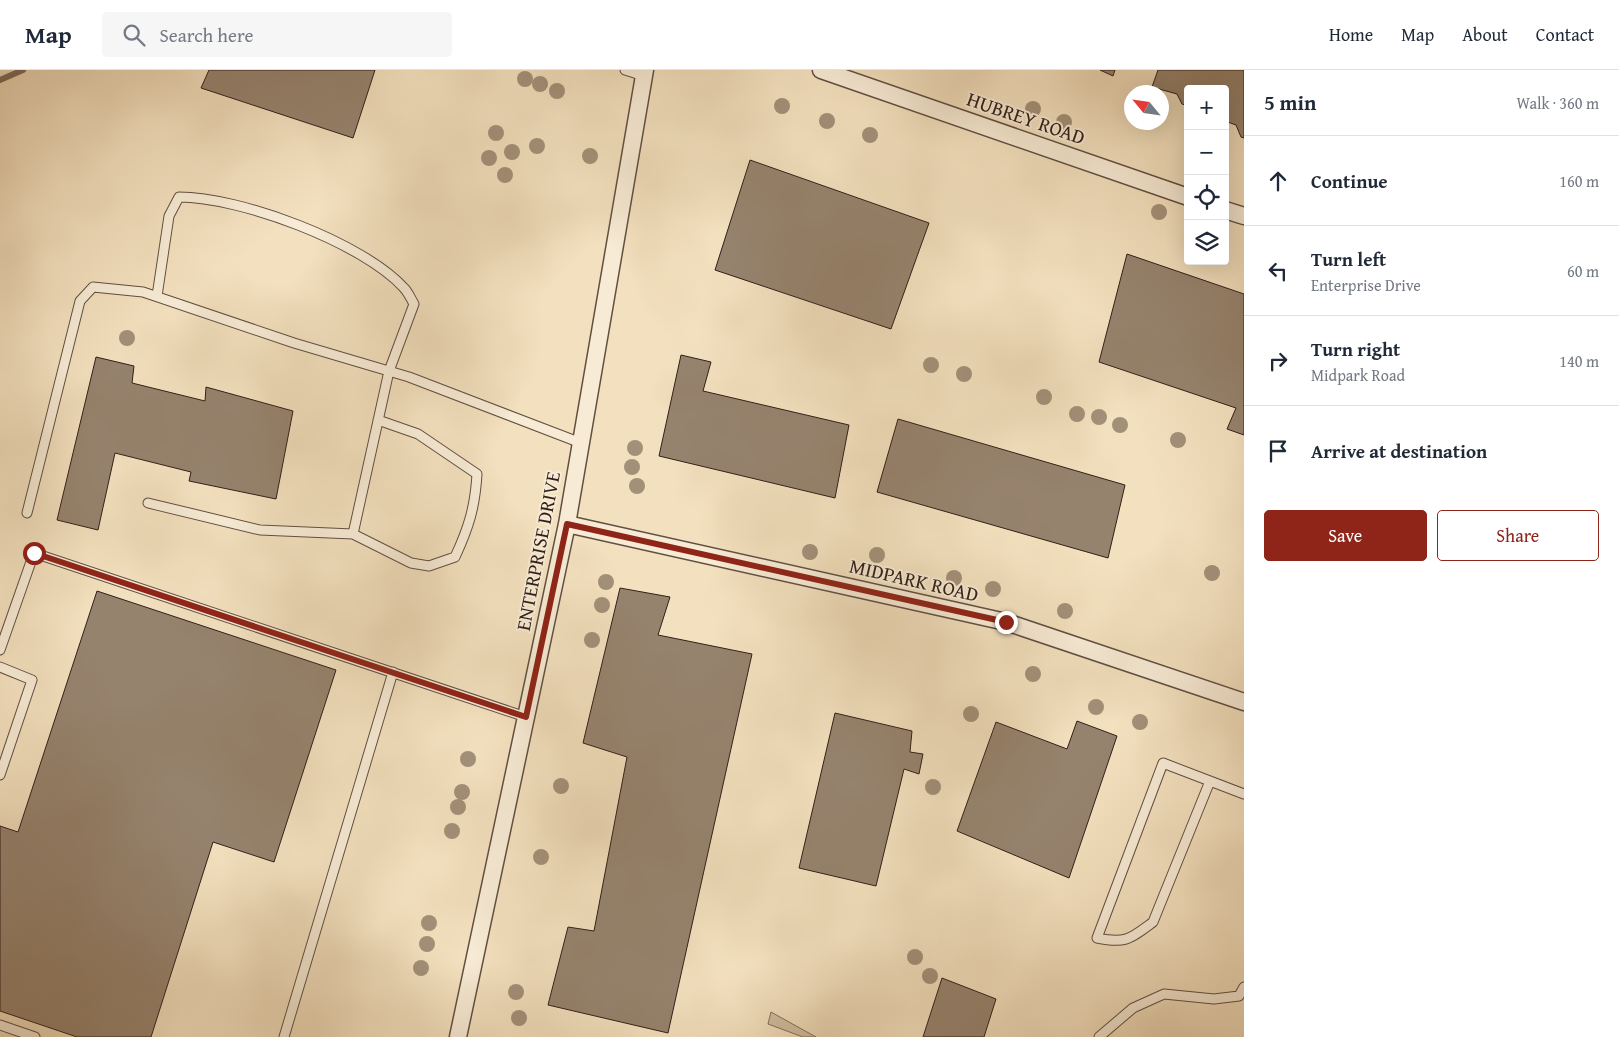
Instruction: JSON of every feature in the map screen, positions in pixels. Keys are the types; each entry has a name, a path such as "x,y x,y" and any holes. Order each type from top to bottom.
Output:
{"street":[{"name":"HUBREY ROAD","path":"821,70 1184,196"},
{"name":"ENTERPRISE DRIVE","path":"458,1037 567,524 644,73"},
{"path":"1229,211 1244,216"},
{"name":"MIDPARK ROAD","path":"567,524 1006,622 1244,702"}],"lane":[{"path":"626,70 644,73"},
{"path":"157,296 169,216 179,198 195,197 240,205 324,235 369,260 404,288 414,304 389,371 353,534"},
{"path":"28,513 80,301 93,287 143,292 157,296 294,343 389,371 581,442"},
{"path":"148,503 260,530 353,534 411,563 429,566 455,556 470,525 475,502 477,474 418,434 378,420"},
{"path":"0,650 34,553 526,717"},
{"path":"0,667 32,680 0,775"},
{"path":"284,1037 393,672"},
{"path":"1210,781 1154,922 1136,934 1118,942 1097,938 1163,763 1244,794"},
{"path":"1099,1037 1133,1008 1164,994 1214,999 1239,996 1244,987"},
{"path":"0,1026 35,1037"}],"shaded area":[{"path":"771,1012 816,1037 803,1037 768,1024"}],"building":[{"path":"209,70 375,70 353,138 201,88"},
{"path":"1100,70 1115,70 1113,76"},
{"path":"1158,70 1244,70 1244,138 1241,137 1236,125 1229,122 1229,85 1184,85 1184,105 1177,94 1169,92 1169,85 1153,85"},
{"path":"750,160 929,223 891,329 715,270"},
{"path":"1127,254 1244,294 1244,435 1227,429 1236,408 1099,362"},
{"path":"681,355 711,362 703,391 849,425 835,498 659,456"},
{"path":"96,357 134,366 132,383 205,401 206,387 293,411 276,499 189,481 191,472 115,453 98,530 57,520"},
{"path":"898,419 1125,485 1108,558 877,492"},
{"path":"620,588 670,597 658,635 752,654 668,1033 548,1005 568,927 594,931 627,757 583,743"},
{"path":"97,591 336,670 274,862 213,842 151,1037 77,1037 0,1011 0,826 18,832"},
{"path":"835,713 912,731 910,752 923,754 919,774 904,769 876,886 799,868"},
{"path":"1077,721 1117,736 1069,878 957,831 996,722 1067,749"},
{"path":"942,978 996,999 984,1037 923,1037"}],"waterway":[{"path":"0,80 23,70"}],"route":[{"path":"34,553 526,717 567,524 1006,622"}]}
